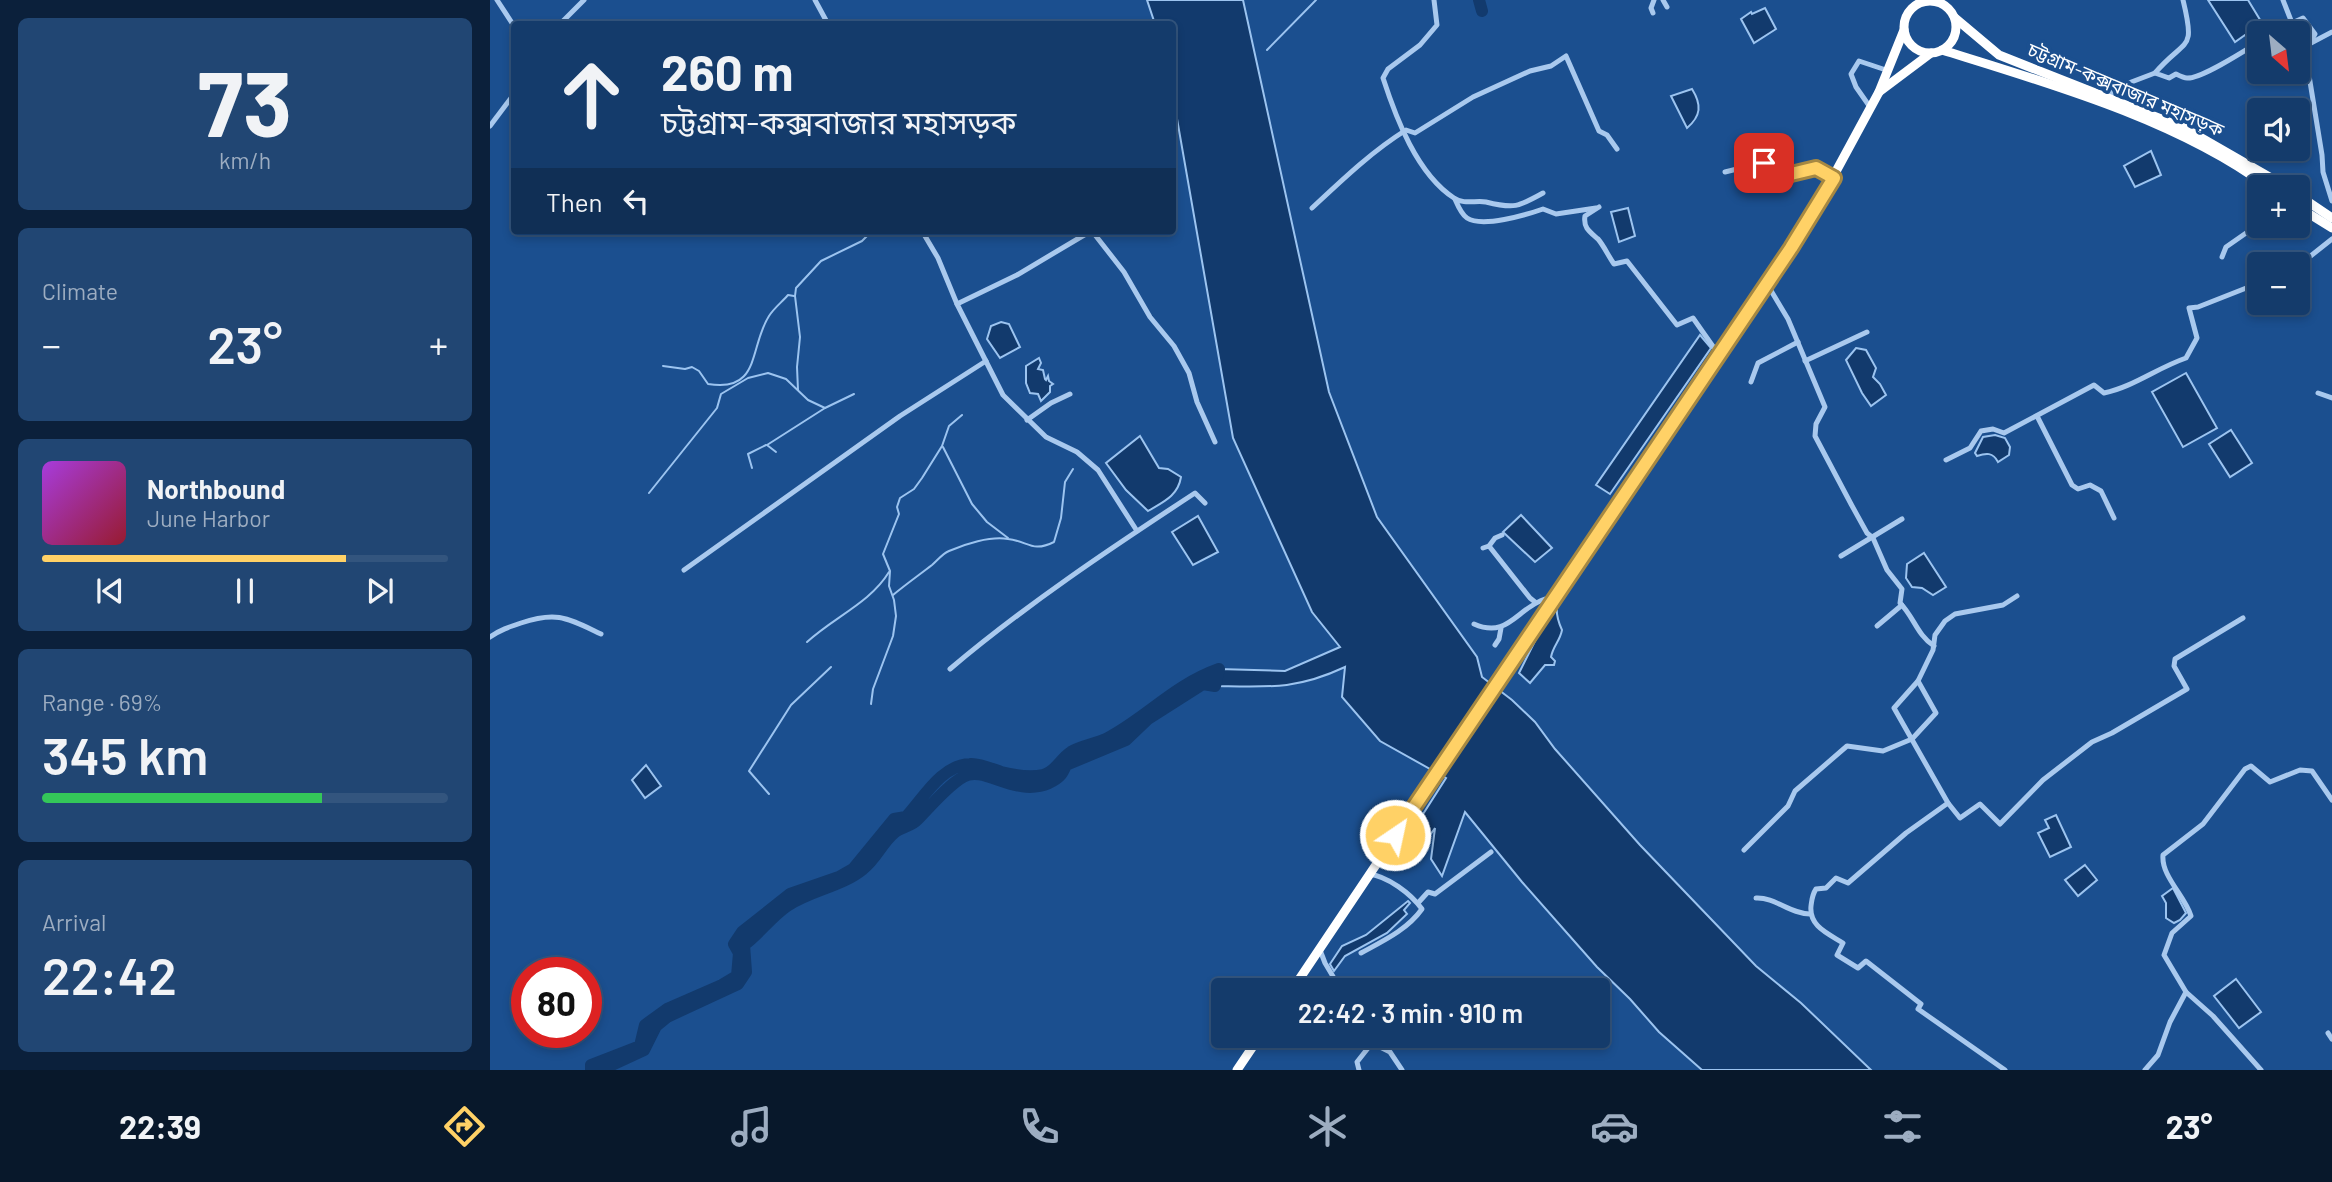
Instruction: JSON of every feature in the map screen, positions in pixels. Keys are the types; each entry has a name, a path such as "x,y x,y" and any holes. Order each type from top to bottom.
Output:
{"highway":[{"path":"1300,978 1814,212 1879,92 1904,30 1907,14 1915,3 1931,0 1947,3 1955,18 1955,37 1942,50 1931,53 1879,92"},
{"name":"চট্টগ্রাম-কক্সবাজার মহাসড়ক","path":"1955,18 1999,55 2184,128 2266,175"},
{"path":"1904,30 1913,47 1931,53"},
{"name":"চট্টগ্রাম-কক্সবাজার মহাসড়ক","path":"1942,50 2066,90 2165,130 2248,175"},
{"path":"2310,202 2332,218"},
{"path":"2310,214 2332,228"},
{"path":"1237,1070 1252,1048"}],"street":[{"path":"497,0 511,21"},
{"path":"562,21 584,0"},
{"path":"814,0 826,21"},
{"path":"1433,0 1437,25 1420,45 1388,69 1383,78 1417,158 1455,199 1463,215 1470,220 1513,219 1543,209 1556,214 1599,207 1585,216 1584,222 1614,264 1627,261 1677,325 1693,318 1719,355"},
{"path":"1653,13 1651,8 1654,0"},
{"path":"1663,0 1667,7"},
{"path":"2110,98 2113,89 2155,73 2188,42 2190,27 2183,0"},
{"path":"2284,0 2291,21"},
{"path":"2310,27 2315,34 2310,42"},
{"path":"2310,44 2313,40 2332,32"},
{"path":"2155,73 2169,78 2176,74 2186,78 2197,76 2247,50"},
{"path":"1312,208 1353,169 1404,131 1415,134 1473,97 1530,71 1551,66 1566,56 1599,131 1607,135 1617,149"},
{"path":"1870,107 1856,87 1851,74 1859,61 1886,70"},
{"path":"2310,82 2323,172 2332,201"},
{"path":"490,125 511,98"},
{"path":"1725,172 1764,163 1791,174 1816,168 1834,178"},
{"path":"1455,199 1485,202 1507,208 1525,204 1543,193"},
{"path":"2222,257 2226,247 2247,232"},
{"path":"924,235 1003,395 1046,437 1077,452 1098,470 1137,531"},
{"path":"957,304 1017,275 1085,235"},
{"path":"1095,235 1124,272 1150,317 1174,346 1189,373 1197,402 1214,442"},
{"path":"2310,256 2332,239"},
{"path":"1767,284 1788,318 1825,407 1816,424 1815,436 1867,533 1873,538 1887,569 1902,589"},
{"path":"1946,460 1970,449 1981,431 1993,429 2004,433 2094,385 2104,393 2123,389 2186,358 2197,338 2189,308 2247,288"},
{"path":"1805,361 1867,332"},
{"path":"1751,382 1758,363 1798,342"},
{"path":"684,570 900,416 986,360"},
{"path":"2318,393 2332,398"},
{"path":"1027,420 1051,403 1070,394"},
{"path":"2037,416 2072,485 2078,489 2090,485 2101,491 2114,518"},
{"path":"950,668 1137,531 1195,493 1205,502"},
{"path":"1841,556 1902,519"},
{"path":"1482,548 1489,546 1502,534"},
{"path":"1489,546 1535,602"},
{"path":"1902,589 1909,588"},
{"path":"1902,589 1902,605 1910,614 1919,633 1934,646"},
{"path":"2017,596 2003,605 1955,614 1945,621 1935,635 1934,646 1918,681 1894,708 1948,803 1960,818 1980,804 2000,824 2043,780 2092,742 2187,690 2174,666 2175,659 2243,618"},
{"path":"1474,624 1488,630 1501,628 1535,602 1545,599 1552,602"},
{"path":"1877,626 1902,605"},
{"path":"490,637 499,630 545,615 573,621 601,634"},
{"path":"1495,645 1501,628"},
{"path":"1744,850 1792,802 1795,791 1847,746 1881,751 1912,739 1936,713 1918,681"},
{"path":"2261,1070 2213,1016 2186,992 2164,955 2172,933 2191,916 2188,905 2162,864 2163,855 2203,824 2245,769 2251,766 2270,782 2300,770 2312,771 2332,800"},
{"path":"1948,803 1906,832 1848,883 1836,878 1826,888 1816,889 1810,914 1815,926 1843,943 1837,955 1858,968 1866,961 1921,1004 1918,1009 2005,1070"},
{"path":"1418,903 1427,892 1435,894 1491,852"},
{"path":"1361,953 1415,920 1422,909 1418,903 1380,875 1368,874"},
{"path":"1756,898 1763,898 1800,914 1810,914"},
{"path":"1320,950 1334,978"},
{"path":"2145,1070 2158,1055 2170,1022 2186,992"},
{"path":"2328,1033 2332,1039"},
{"path":"1359,1070 1357,1062 1368,1048"},
{"path":"1382,1048 1390,1052 1402,1070"}],"water":[{"path":"1147,0 1243,0 1329,392 1377,517 1477,657 1482,677 1535,722 1555,749 1640,845 1756,966 1801,1003 1871,1070 1702,1070 1659,1032 1597,967 1465,812 1442,876 1431,859 1435,828 1409,865 1402,847 1446,778 1380,741 1342,697 1345,667 1311,680 1282,686 1215,686 1219,669 1285,671 1340,647 1312,612 1233,438 1176,113 1176,21 1154,21"},
{"path":"2208,0 2248,0 2261,21 2247,21 2247,34 2235,42"},
{"path":"1765,8 1776,29 1754,43 1741,19 1751,12 1752,14"},
{"path":"1692,89 1699,105 1695,119 1687,128 1671,96"},
{"path":"2151,151 2161,175 2135,187 2124,166"},
{"path":"1628,208 1635,236 1619,242 1611,212"},
{"path":"1001,322 1009,324 1020,347 1000,358 987,339 991,326"},
{"path":"1700,335 1711,348 1610,494 1596,485"},
{"path":"1856,348 1866,350 1876,368 1873,377 1886,395 1871,406 1846,360"},
{"path":"1039,358 1041,363 1038,369 1043,370 1045,379 1048,376 1053,384 1050,386 1050,392 1041,401 1038,394 1030,393 1026,383 1026,366"},
{"path":"2186,373 2217,428 2183,447 2152,392"},
{"path":"2231,430 2252,463 2230,477 2209,444"},
{"path":"1995,435 2005,438 2010,447 2009,455 1998,462 1989,454 1977,456 1975,453 1983,437"},
{"path":"1140,436 1159,468 1168,469 1181,477 1173,494 1148,511 1126,490 1106,463"},
{"path":"1521,515 1552,548 1535,562 1503,532"},
{"path":"1198,516 1218,552 1193,565 1172,532"},
{"path":"1924,553 1946,587 1933,595 1922,588 1912,587 1906,578 1907,564"},
{"path":"1562,587 1567,588 1558,602 1557,613 1562,630 1551,657 1555,661 1554,665 1545,665 1530,683 1519,673"},
{"path":"646,765 661,786 645,798 632,780"},
{"path":"2056,815 2071,847 2050,857 2038,833 2049,828 2045,820"},
{"path":"2085,865 2097,880 2078,896 2065,880"},
{"path":"2173,888 2186,913 2174,923 2166,918 2166,903 2162,896"},
{"path":"1408,901 1410,903 1404,910 1407,914 1387,933 1345,956 1334,971 1330,964 1342,946 1366,935"},
{"path":"2236,979 2261,1012 2239,1028 2214,996"}],"waterway":[{"path":"1267,50 1316,0"},
{"path":"1479,0 1482,11"},
{"path":"798,390 800,337 796,288 821,261 862,241 868,235"},
{"path":"663,366 685,369 692,367 699,371 708,384 725,385 737,382 751,365 769,316 788,295 794,296"},
{"path":"649,493 717,408 721,394 748,378 768,373 786,379 808,400 825,408 854,394"},
{"path":"776,452 767,445 825,408"},
{"path":"871,704 873,689 893,636 896,616 889,586 890,571 883,554 899,514 897,507 900,498 914,489 922,478 942,446 949,426 962,415"},
{"path":"752,468 748,454 766,445"},
{"path":"943,447 972,504 987,522 1008,538"},
{"path":"893,595 944,554 962,546 1001,538 1035,546 1054,542 1061,518 1065,482 1073,469"},
{"path":"807,642 862,601 889,572"},
{"path":"769,794 749,771 791,705 831,667"},
{"path":"591,1070 591,1065 640,1046 645,1025 667,1009 737,976 739,953 734,944 742,932 790,894 839,877 853,869 894,819 906,817 941,776 950,770 974,764 1016,775 1043,775 1055,768 1071,752 1106,739 1187,684 1219,669 1215,686 1203,684 1148,719 1126,740 1066,765 1060,776 1049,783 1024,787 981,775 963,777 915,822 894,833 863,869 845,880 796,901 776,915 744,945 746,972 738,984 667,1017 656,1026 644,1050 601,1070"}],"route":[{"path":"1395,835 1791,248 1834,178 1813,167 1791,174 1764,163"}]}
